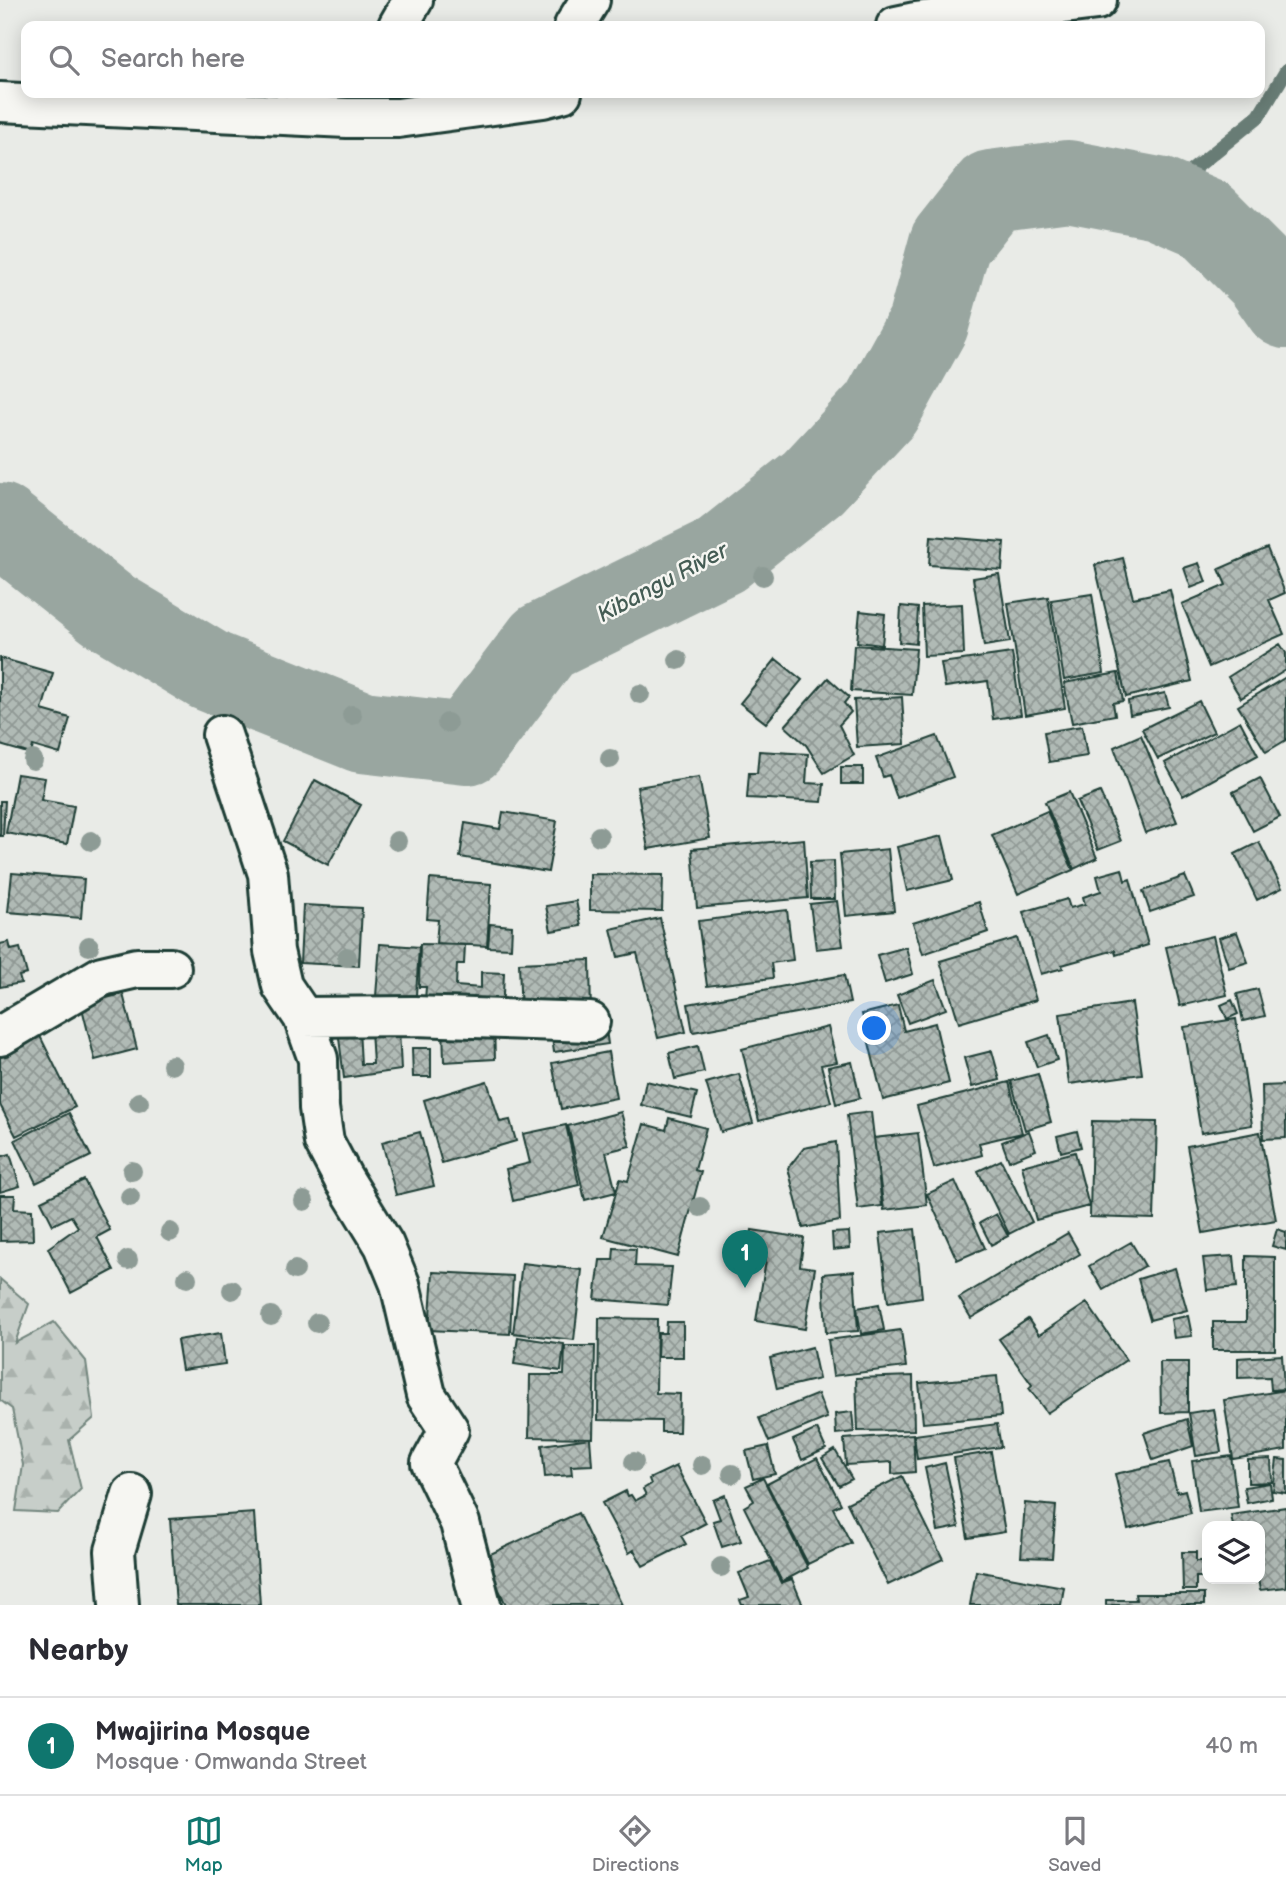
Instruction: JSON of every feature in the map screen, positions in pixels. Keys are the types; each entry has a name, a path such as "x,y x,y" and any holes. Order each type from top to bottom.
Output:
{"street":[{"path":"401,21 413,0"},
{"path":"577,21 590,0"},
{"path":"923,21 1097,0"},
{"path":"0,102 354,105 398,118 529,98"},
{"path":"222,736 268,874 274,951 282,986 303,1017 318,1059 319,1108 324,1142 384,1245 400,1284 426,1395 449,1430 431,1463 460,1523 481,1605"},
{"path":"0,1037 102,976 137,968 171,968"},
{"path":"303,1017 414,1016 590,1022"},
{"path":"119,1605 115,1551 132,1494"}],"green space":[{"path":"0,1279 29,1304 15,1343 54,1322 86,1361 94,1418 69,1440 81,1489 58,1513 16,1511 23,1465 12,1409 0,1400"}],"building":[{"path":"931,536 1004,542 1002,570 929,565"},
{"path":"1267,548 1285,593 1269,600 1284,634 1209,667 1182,604 1226,585 1219,569"},
{"path":"1123,558 1133,598 1170,590 1192,681 1126,697 1095,565"},
{"path":"1199,563 1206,582 1191,588 1184,568"},
{"path":"999,574 1010,642 984,646 973,578"},
{"path":"1092,594 1104,673 1064,680 1051,600"},
{"path":"1048,597 1065,708 1025,715 1008,603"},
{"path":"962,604 964,654 924,656 922,606"},
{"path":"901,606 918,608 916,644 899,642"},
{"path":"860,611 885,614 882,645 857,642"},
{"path":"1280,644 1286,653 1286,670 1241,698 1228,677"},
{"path":"854,645 916,649 912,695 851,691"},
{"path":"1012,653 1021,715 993,719 988,681 945,687 941,663"},
{"path":"0,658 53,673 42,710 70,718 60,754 33,746 31,754 0,745"},
{"path":"776,659 802,680 766,723 740,703"},
{"path":"1118,673 1123,701 1113,703 1115,715 1072,723 1064,683"},
{"path":"1286,677 1286,740 1266,752 1238,706"},
{"path":"828,678 849,697 844,703 851,712 839,725 854,755 824,773 806,745 785,726"},
{"path":"1165,693 1169,707 1130,715 1128,701"},
{"path":"902,697 905,744 857,747 854,700"},
{"path":"1199,701 1214,732 1158,759 1142,729"},
{"path":"1240,721 1258,755 1183,796 1165,763"},
{"path":"1082,726 1087,756 1049,762 1044,732"},
{"path":"1141,735 1177,822 1145,833 1114,747"},
{"path":"937,736 953,777 897,798 889,775 883,777 876,758"},
{"path":"759,751 808,754 806,783 824,784 822,802 747,798 749,773 757,773"},
{"path":"841,767 863,767 863,784 841,784"},
{"path":"17,774 45,778 41,800 74,806 67,844 6,833"},
{"path":"699,777 710,838 648,849 637,787"},
{"path":"1260,778 1280,817 1253,831 1233,792"},
{"path":"315,780 361,805 328,865 283,841"},
{"path":"1069,792 1097,858 1074,869 1045,802"},
{"path":"1100,792 1121,841 1098,850 1077,801"},
{"path":"0,801 5,801 3,836 0,836"},
{"path":"1047,811 1073,870 1018,894 992,835"},
{"path":"503,812 557,821 548,872 460,857 465,823 500,829"},
{"path":"942,836 953,880 907,891 897,847"},
{"path":"804,839 808,898 697,908 692,849"},
{"path":"1259,842 1282,888 1257,900 1235,854"},
{"path":"888,849 894,911 846,916 840,854"},
{"path":"834,861 835,899 811,899 810,862"},
{"path":"1122,869 1125,881 1130,879 1148,945 1116,955 1115,950 1041,974 1023,912 1067,899 1070,908 1085,904 1083,897 1101,891 1097,876"},
{"path":"12,873 84,879 81,918 8,912"},
{"path":"590,874 663,875 662,911 590,910"},
{"path":"1185,876 1194,897 1150,912 1143,891"},
{"path":"430,879 491,884 487,946 436,943 438,920 427,919"},
{"path":"576,901 581,926 551,931 546,906"},
{"path":"837,901 843,946 816,949 810,904"},
{"path":"979,902 988,932 923,954 913,923"},
{"path":"303,905 362,908 359,966 300,963"},
{"path":"787,910 793,960 771,963 773,978 707,986 698,921"},
{"path":"660,918 686,1032 658,1038 637,953 618,957 611,929"},
{"path":"490,924 512,926 511,948 488,947"},
{"path":"1237,932 1248,962 1229,968 1219,938"},
{"path":"1213,936 1227,995 1180,1006 1166,947"},
{"path":"1017,938 1036,1000 959,1023 940,961"},
{"path":"9,942 11,950 20,948 27,974 19,976 21,983 0,987 0,944"},
{"path":"380,944 419,947 415,1011 375,1009"},
{"path":"420,944 465,945 464,964 457,964 456,986 481,988 481,972 504,973 502,1015 424,1012 426,987 419,987"},
{"path":"906,947 913,974 885,983 877,955"},
{"path":"590,960 591,1016 521,1018 519,963"},
{"path":"844,975 850,1003 693,1032 688,1004"},
{"path":"935,980 946,1009 908,1023 897,995"},
{"path":"1258,989 1265,1016 1243,1021 1237,994"},
{"path":"123,994 137,1049 95,1060 81,1004"},
{"path":"1232,1000 1238,1014 1227,1019 1221,1005"},
{"path":"1132,1003 1142,1074 1069,1084 1060,1014"},
{"path":"898,1005 904,1031 935,1023 949,1083 883,1100 862,1014"},
{"path":"1236,1019 1252,1125 1201,1133 1184,1027"},
{"path":"605,1023 608,1044 554,1052 551,1031"},
{"path":"494,1024 495,1059 444,1062 443,1026"},
{"path":"828,1027 837,1062 821,1065 831,1102 759,1121 742,1049"},
{"path":"399,1028 401,1070 344,1078 338,1030 359,1029 361,1064 373,1064 371,1030"},
{"path":"38,1032 75,1107 16,1136 0,1105 0,1051"},
{"path":"1049,1035 1057,1060 1037,1067 1028,1042"},
{"path":"698,1046 704,1072 675,1079 669,1053"},
{"path":"412,1048 431,1048 431,1077 413,1077"},
{"path":"992,1051 1000,1080 972,1087 964,1058"},
{"path":"608,1052 616,1098 561,1109 552,1063"},
{"path":"852,1062 860,1098 836,1104 828,1067"},
{"path":"739,1074 753,1123 721,1132 706,1083"},
{"path":"1038,1074 1051,1122 1025,1130 1011,1081"},
{"path":"487,1081 500,1122 510,1120 516,1141 442,1163 424,1100"},
{"path":"646,1081 697,1093 691,1117 641,1105"},
{"path":"1009,1082 1022,1133 979,1143 982,1155 934,1168 917,1106"},
{"path":"1286,1085 1286,1138 1263,1139 1262,1086"},
{"path":"621,1112 630,1146 606,1152 616,1192 585,1200 568,1126"},
{"path":"871,1112 882,1206 858,1209 847,1115"},
{"path":"69,1113 91,1156 36,1183 15,1140"},
{"path":"669,1118 706,1128 695,1170 701,1172 678,1257 603,1237 620,1179 628,1181 644,1124 666,1130"},
{"path":"1092,1121 1157,1122 1154,1219 1090,1217"},
{"path":"566,1125 579,1185 513,1201 506,1169 530,1163 523,1134"},
{"path":"1029,1131 1036,1150 1009,1161 1002,1142"},
{"path":"1077,1131 1081,1147 1061,1152 1057,1136"},
{"path":"420,1132 434,1186 396,1195 382,1142"},
{"path":"1260,1132 1276,1220 1203,1233 1187,1146"},
{"path":"918,1133 927,1205 884,1210 874,1138"},
{"path":"836,1142 840,1221 803,1228 788,1168 804,1148"},
{"path":"1075,1152 1089,1206 1036,1220 1022,1166"},
{"path":"10,1154 20,1186 0,1192 0,1157"},
{"path":"1001,1160 1032,1222 1009,1234 978,1171"},
{"path":"84,1180 110,1230 97,1237 114,1270 71,1293 48,1248 78,1227 71,1216 53,1225 41,1201"},
{"path":"955,1181 985,1248 957,1260 927,1194"},
{"path":"0,1195 15,1195 14,1209 32,1210 33,1240 0,1241"},
{"path":"996,1214 1008,1236 991,1245 980,1223"},
{"path":"915,1229 922,1297 888,1302 880,1233"},
{"path":"1277,1229 1286,1232 1286,1250 1272,1246"},
{"path":"752,1230 804,1238 800,1266 815,1268 805,1329 756,1321 766,1260 747,1256"},
{"path":"849,1232 850,1248 833,1250 832,1233"},
{"path":"1068,1233 1080,1254 971,1318 959,1298"},
{"path":"1131,1242 1145,1266 1103,1290 1089,1266"},
{"path":"614,1248 636,1249 635,1266 672,1267 668,1305 595,1299 600,1260 613,1260"},
{"path":"1234,1256 1237,1287 1207,1290 1203,1258"},
{"path":"1246,1256 1275,1257 1275,1350 1213,1350 1213,1322 1246,1322"},
{"path":"522,1263 582,1270 574,1340 513,1333"},
{"path":"1175,1268 1187,1310 1150,1320 1138,1279"},
{"path":"854,1271 858,1331 826,1333 823,1274"},
{"path":"433,1272 513,1276 510,1334 429,1330"},
{"path":"1087,1303 1126,1360 1047,1413 1029,1388 1032,1385 999,1339 1028,1319 1039,1335"},
{"path":"879,1304 884,1330 861,1334 857,1308"},
{"path":"1188,1316 1192,1336 1174,1338 1171,1319"},
{"path":"599,1318 657,1319 656,1393 680,1394 679,1432 661,1432 661,1421 598,1420"},
{"path":"667,1322 683,1322 683,1357 657,1357 658,1333 666,1333"},
{"path":"901,1330 906,1367 833,1376 828,1340"},
{"path":"221,1333 225,1364 182,1370 177,1340"},
{"path":"518,1337 564,1344 561,1371 514,1364"},
{"path":"565,1346 595,1346 593,1438 529,1437 530,1375 564,1375"},
{"path":"812,1347 819,1379 777,1389 770,1358"},
{"path":"1282,1355 1284,1389 1271,1390 1270,1377 1238,1378 1238,1358"},
{"path":"1160,1362 1188,1362 1188,1412 1161,1413"},
{"path":"913,1376 914,1430 858,1431 856,1378"},
{"path":"997,1376 1001,1416 923,1423 919,1383"},
{"path":"1286,1390 1286,1450 1233,1459 1224,1400"},
{"path":"818,1394 827,1418 769,1442 759,1418"},
{"path":"1214,1409 1221,1452 1196,1456 1189,1413"},
{"path":"852,1412 854,1432 836,1434 835,1414"},
{"path":"1187,1419 1193,1446 1153,1460 1144,1433"},
{"path":"997,1424 1001,1447 917,1459 914,1435"},
{"path":"817,1429 826,1449 802,1460 793,1440"},
{"path":"913,1434 915,1472 892,1474 892,1462 846,1465 844,1439"},
{"path":"590,1438 592,1465 571,1466 572,1475 545,1477 542,1445"},
{"path":"768,1446 775,1474 753,1479 746,1451"},
{"path":"835,1450 852,1479 839,1486 822,1458"},
{"path":"991,1452 1005,1532 968,1538 954,1458"},
{"path":"1231,1456 1238,1507 1199,1512 1192,1461"},
{"path":"817,1458 841,1504 833,1508 851,1543 808,1564 767,1484"},
{"path":"1271,1459 1272,1482 1248,1483 1248,1460"},
{"path":"1277,1459 1286,1460 1286,1493 1273,1491"},
{"path":"1169,1462 1177,1492 1185,1490 1191,1513 1128,1529 1115,1474"},
{"path":"945,1463 959,1527 938,1531 925,1468"},
{"path":"676,1466 706,1523 681,1536 686,1544 643,1566 634,1550 629,1553 602,1503 626,1491 635,1501 646,1495 643,1489 651,1484 649,1479"},
{"path":"902,1476 943,1559 888,1585 847,1503"},
{"path":"763,1478 808,1568 782,1582 744,1507 754,1501 746,1486"},
{"path":"1270,1483 1272,1498 1247,1503 1244,1487"},
{"path":"725,1495 741,1541 722,1547 713,1521 720,1519 713,1500"},
{"path":"1025,1503 1056,1506 1052,1558 1021,1557"},
{"path":"1286,1507 1286,1587 1260,1590 1259,1584 1265,1584 1265,1521 1232,1521 1231,1515"},
{"path":"254,1513 260,1605 176,1605 170,1519"},
{"path":"578,1513 622,1605 506,1605 484,1557"},
{"path":"1182,1552 1196,1552 1196,1561 1202,1561 1202,1577 1196,1577 1196,1590 1183,1590"},
{"path":"770,1561 781,1583 792,1579 803,1605 742,1605 740,1600 749,1597 739,1573"},
{"path":"976,1571 1064,1587 1061,1605 970,1605"},
{"path":"1135,1594 1204,1594 1204,1605 1106,1605 1106,1600 1136,1600"}],"waterway":[{"path":"1158,198 1259,116 1286,71"},
{"name":"Kibangu River","path":"0,524 107,609 210,671 362,732 467,744 544,642 721,555 813,482 881,409 928,324 950,243 991,191 1068,181 1158,198 1205,218 1265,278 1286,308"}],"place":[{"name":"Mwajirina Mosque","path":"745,1288"}]}
